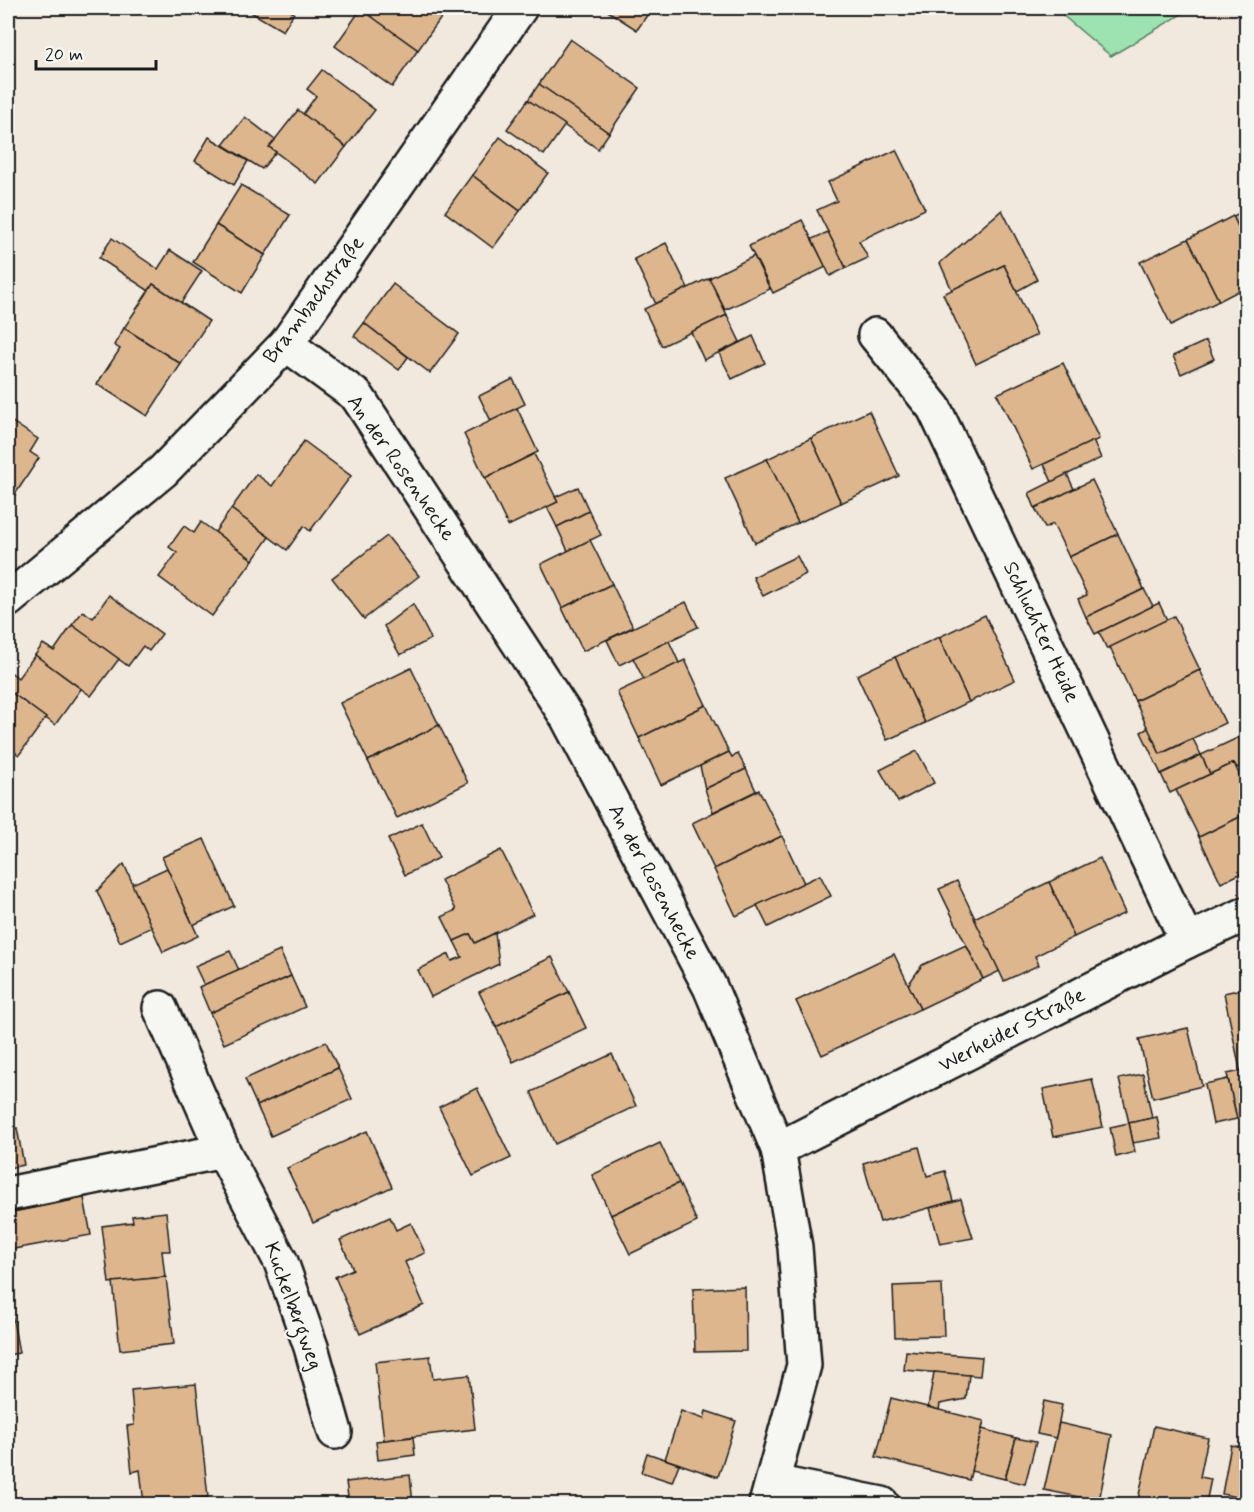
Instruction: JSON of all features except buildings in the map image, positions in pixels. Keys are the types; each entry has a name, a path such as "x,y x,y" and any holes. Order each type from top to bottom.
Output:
{"street":[{"name":"Brambachstraße","path":"8,600 163,471 286,344 520,8"},
{"name":"Schluchter Heide","path":"874,335 934,408 1187,941"},
{"name":"An der Rosenhecke","path":"286,344 357,396 567,717 710,987 778,1149 795,1247 804,1365 769,1493"},
{"name":"Werheider Straße","path":"778,1149 1187,941 1246,914"},
{"name":"Kuckelbergweg","path":"160,1008 223,1151 281,1262 311,1347 335,1432"},
{"path":"8,1194 223,1151"},
{"path":"769,1493 882,1504"}],"green space":[{"path":"1054,8 1192,8 1111,56"}]}
